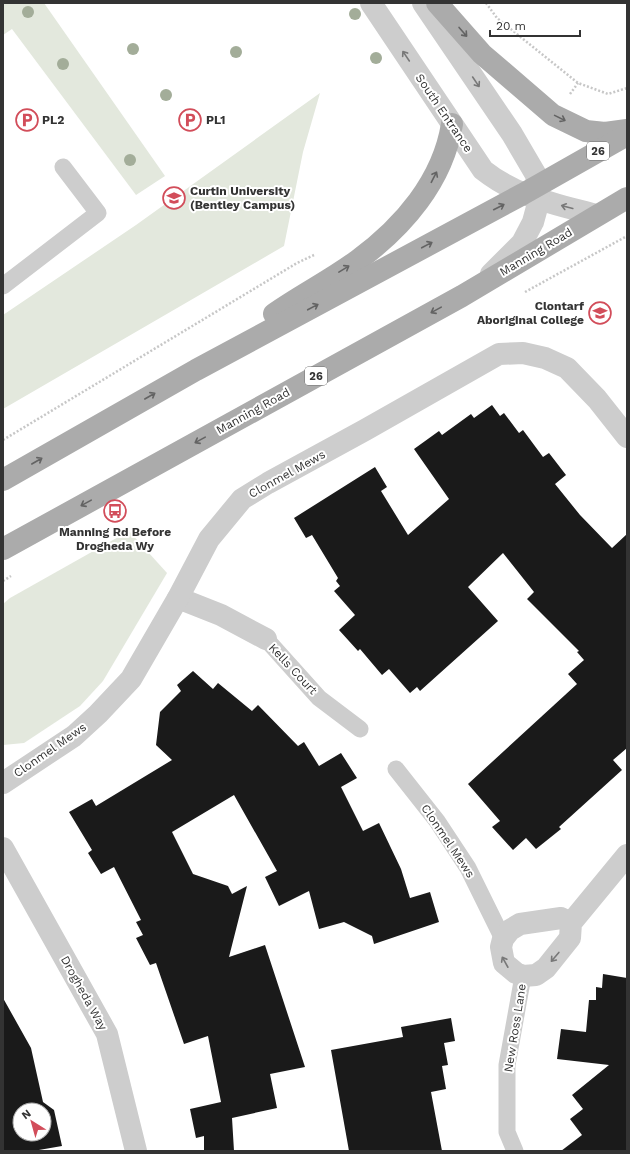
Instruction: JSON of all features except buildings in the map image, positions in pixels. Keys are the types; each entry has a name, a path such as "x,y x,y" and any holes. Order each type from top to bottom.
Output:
{"main road":[{"path":"437,3 482,54 553,115 586,131 605,133 627,130"},
{"path":"196,370 302,295 358,261 398,227 432,182 446,153 452,124"},
{"name":"26","path":"3,480 196,370 533,193 627,135"},
{"name":"Manning Road","path":"3,549 462,296 596,215 627,198"}],"street":[{"name":"South Entrance","path":"371,3 483,170 500,183 596,215"},
{"path":"423,3 518,144 536,175 533,193 533,222 522,243 494,272 462,296"},
{"name":"Clonmel Mews","path":"3,783 74,736 98,714 132,678 178,598 209,539 242,499 499,354 523,353 545,358 567,368 597,399 627,437"},
{"name":"Kells Court","path":"178,598 221,615 266,640"},
{"name":"Drogheda Way","path":"3,848 107,1034 136,1151"},
{"path":"523,976 536,975 546,968 570,938 571,924 627,855"},
{"path":"503,939 510,930 520,924 561,918 571,924"},
{"name":"Clonmel Mews","path":"503,939 501,955 504,963 516,973 523,976"}],"lane":[{"path":"3,286 98,213 63,167"},
{"name":"Kells Court","path":"266,640 319,698 360,729"},
{"name":"Clonmel Mews","path":"396,769 437,821 468,868 503,939"},
{"name":"New Ross Lane","path":"515,1151 508,1132 507,1065 523,976"}],"path":[{"path":"486,3 497,18 578,83 608,94 627,88"}],"shaded area":[{"path":"3,3 44,3 165,176 136,195 12,29 3,35"},
{"path":"320,93 303,152 284,246 3,409 3,315 136,225"},
{"path":"129,531 167,573 103,681 80,706 24,743 3,745 3,604 10,598"}],"place":[{"name":"PL2","path":"27,120"},
{"name":"PL1","path":"190,120"},
{"name":"Curtin University (Bentley Campus)","path":"174,198"},
{"name":"Clontarf Aboriginal College","path":"600,313"},
{"name":"Manning Rd Before Drogheda Wy","path":"115,511"}]}
